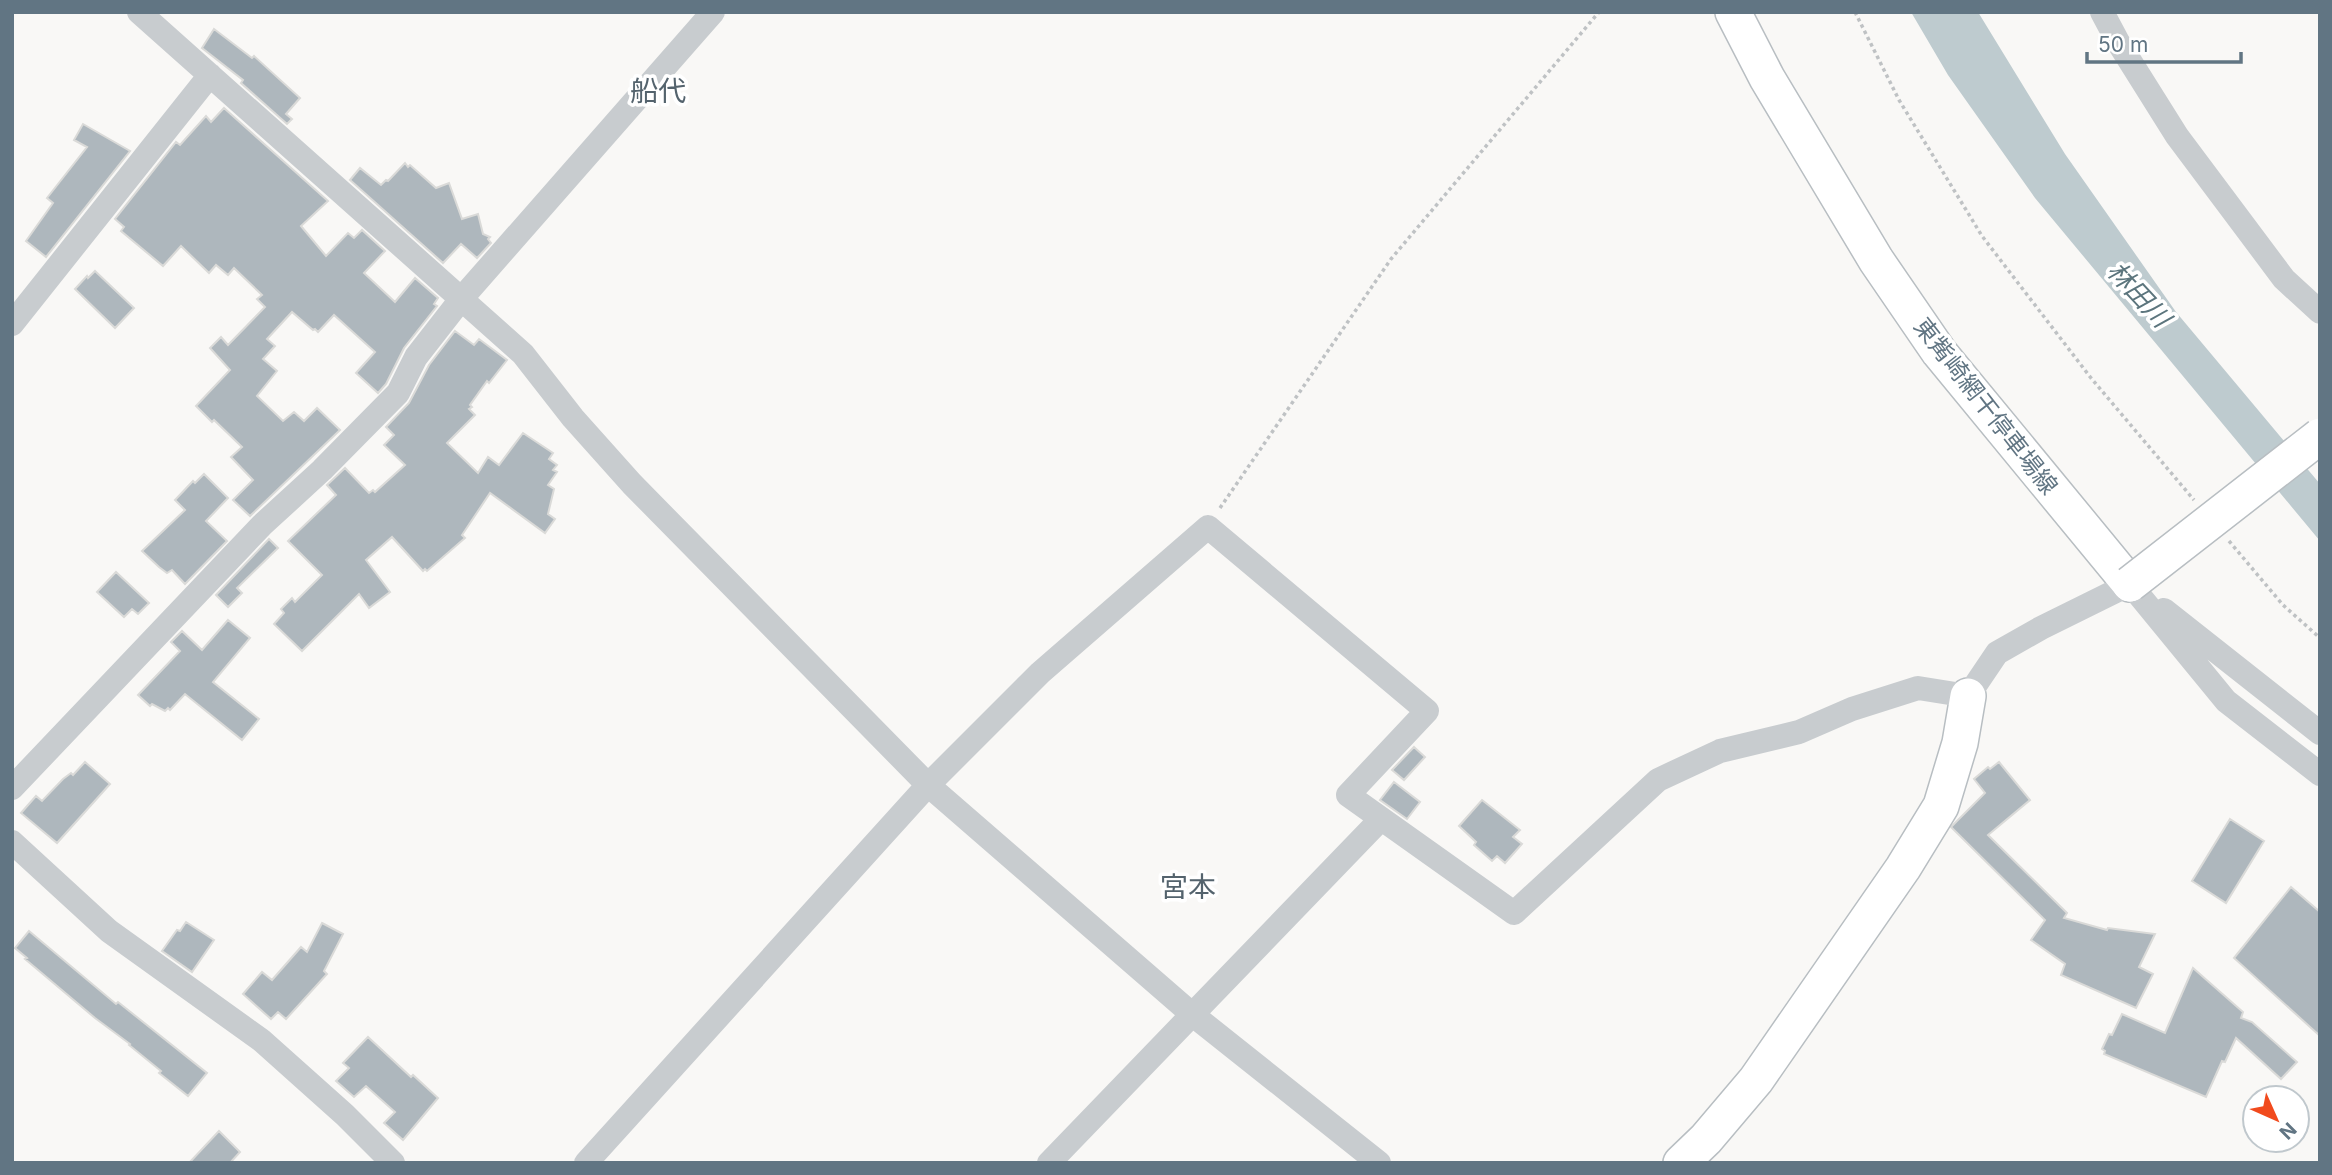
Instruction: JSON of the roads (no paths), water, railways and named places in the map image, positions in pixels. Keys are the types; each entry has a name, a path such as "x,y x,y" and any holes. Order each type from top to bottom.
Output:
{"main road":[{"name":"東觜崎網干停車場線","path":"1733,12 1767,78 1870,249 1939,352 2130,584"},
{"path":"2130,584 2320,436"},
{"path":"1681,1163 1706,1139 1756,1080 1903,867 1935,816 1941,806 1961,743 1968,696"}],"street":[{"path":"139,12 523,354 573,418 632,484 928,785 1193,1015 1321,1114 1378,1163"},
{"path":"12,788 262,525 322,470 398,393 416,357 463,298 713,12"},
{"path":"2102,12 2177,136 2284,279 2320,312"},
{"path":"12,324 210,75"},
{"path":"586,1163 928,785 1040,673 1208,527 1427,712 1348,795 1514,913 1658,780 1720,751 1799,732 1852,709 1919,688 1968,696 1997,653 2040,628 2130,584"},
{"path":"2130,584 2320,733"},
{"path":"2130,584 2226,701 2320,774"},
{"path":"1049,1163 1380,820"},
{"path":"12,842 109,931 261,1040 345,1115 393,1163"}],"water":[{"name":"林田川","path":"1911,12 1978,12 2065,154 2176,312 2320,484 2320,541 2035,198 1948,75"}],"district":[{"name":"船代","path":"658,91"},
{"name":"宮本","path":"1188,887"}]}
